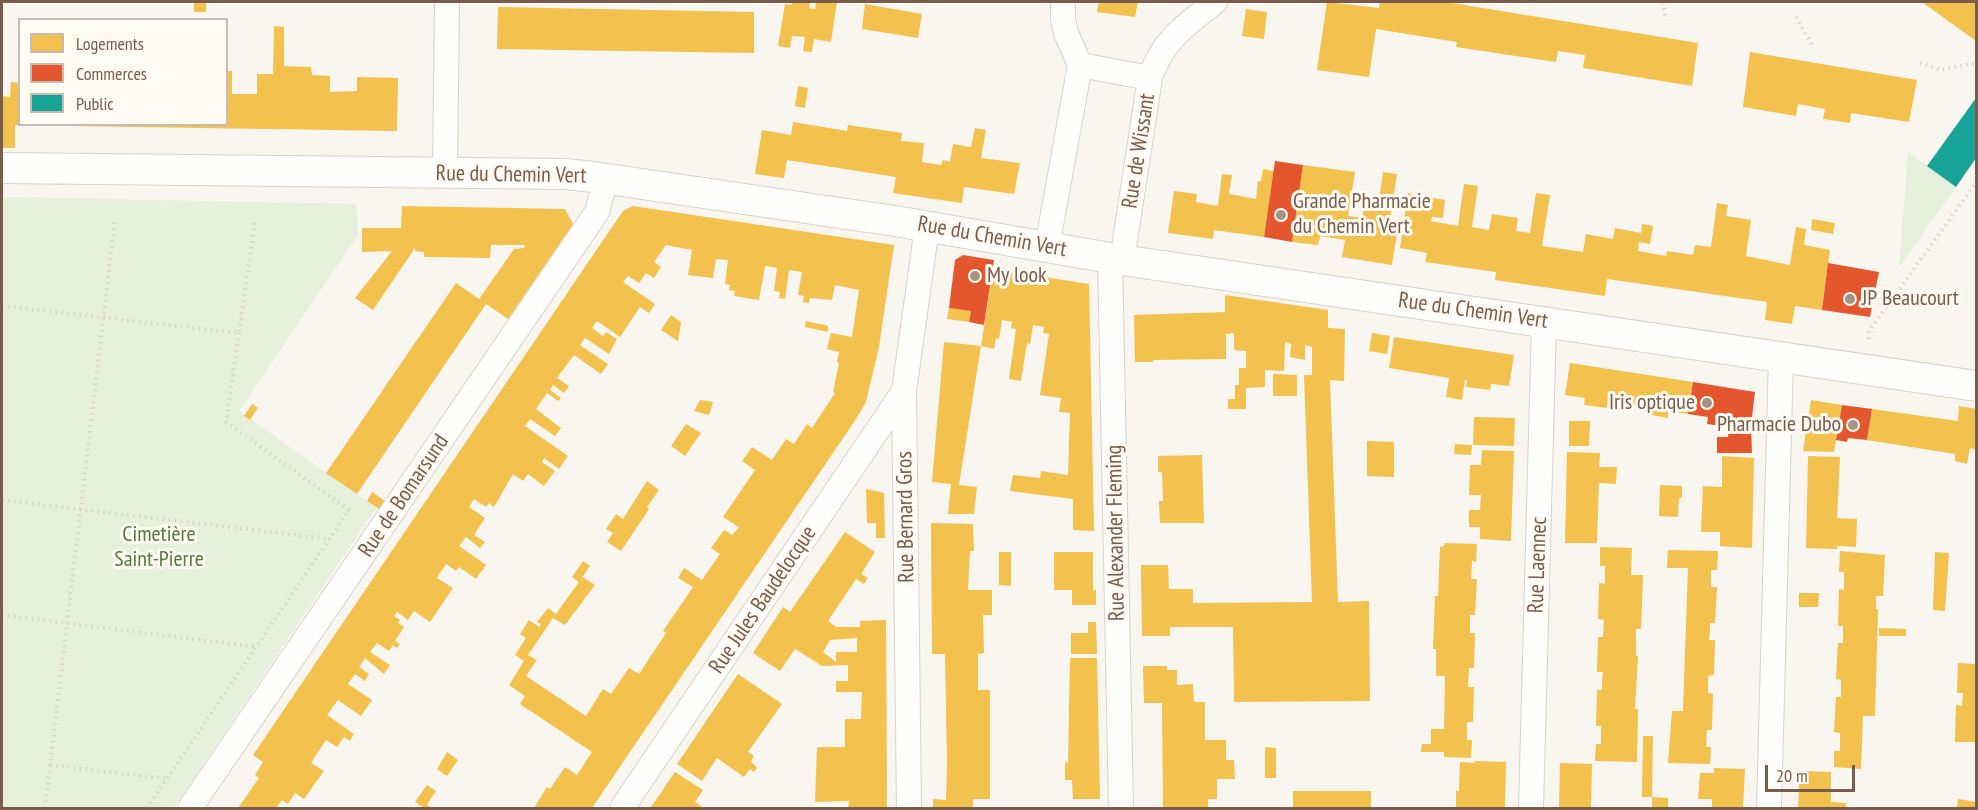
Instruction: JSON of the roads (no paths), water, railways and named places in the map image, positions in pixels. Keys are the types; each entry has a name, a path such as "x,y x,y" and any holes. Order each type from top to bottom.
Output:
{"street":[{"path":"445,174 447,2"},
{"path":"1047,247 1080,65 1066,33 1063,19 1064,2"},
{"path":"1150,78 1160,52 1168,42 1215,2"},
{"name":"Rue de Wissant","path":"1080,65 1150,78 1116,258"},
{"name":"Rue du Chemin Vert","path":"2,168 565,174 606,178 927,226 1116,258 1977,387"},
{"name":"Rue de Bomarsund","path":"190,808 589,223 599,206 606,178"},
{"name":"Rue Bernard Gros","path":"909,808 904,391 927,226"},
{"name":"Rue Alexander Fleming","path":"1116,258 1122,808"},
{"name":"Rue Laennec","path":"1531,808 1544,322"},
{"path":"1769,808 1781,357"},
{"name":"Rue Jules Baudelocque","path":"622,808 904,391"}],"place":[{"name":"Grande Pharmacie du Chemin Vert","path":"1281,215"},
{"name":"My look","path":"975,276"},
{"name":"JP Beaucourt","path":"1850,299"},
{"name":"Iris optique","path":"1707,403"},
{"name":"Pharmacie Dubo","path":"1853,425"}],"park label":[{"name":"Cimetière Saint-Pierre","path":"159,548"}]}
